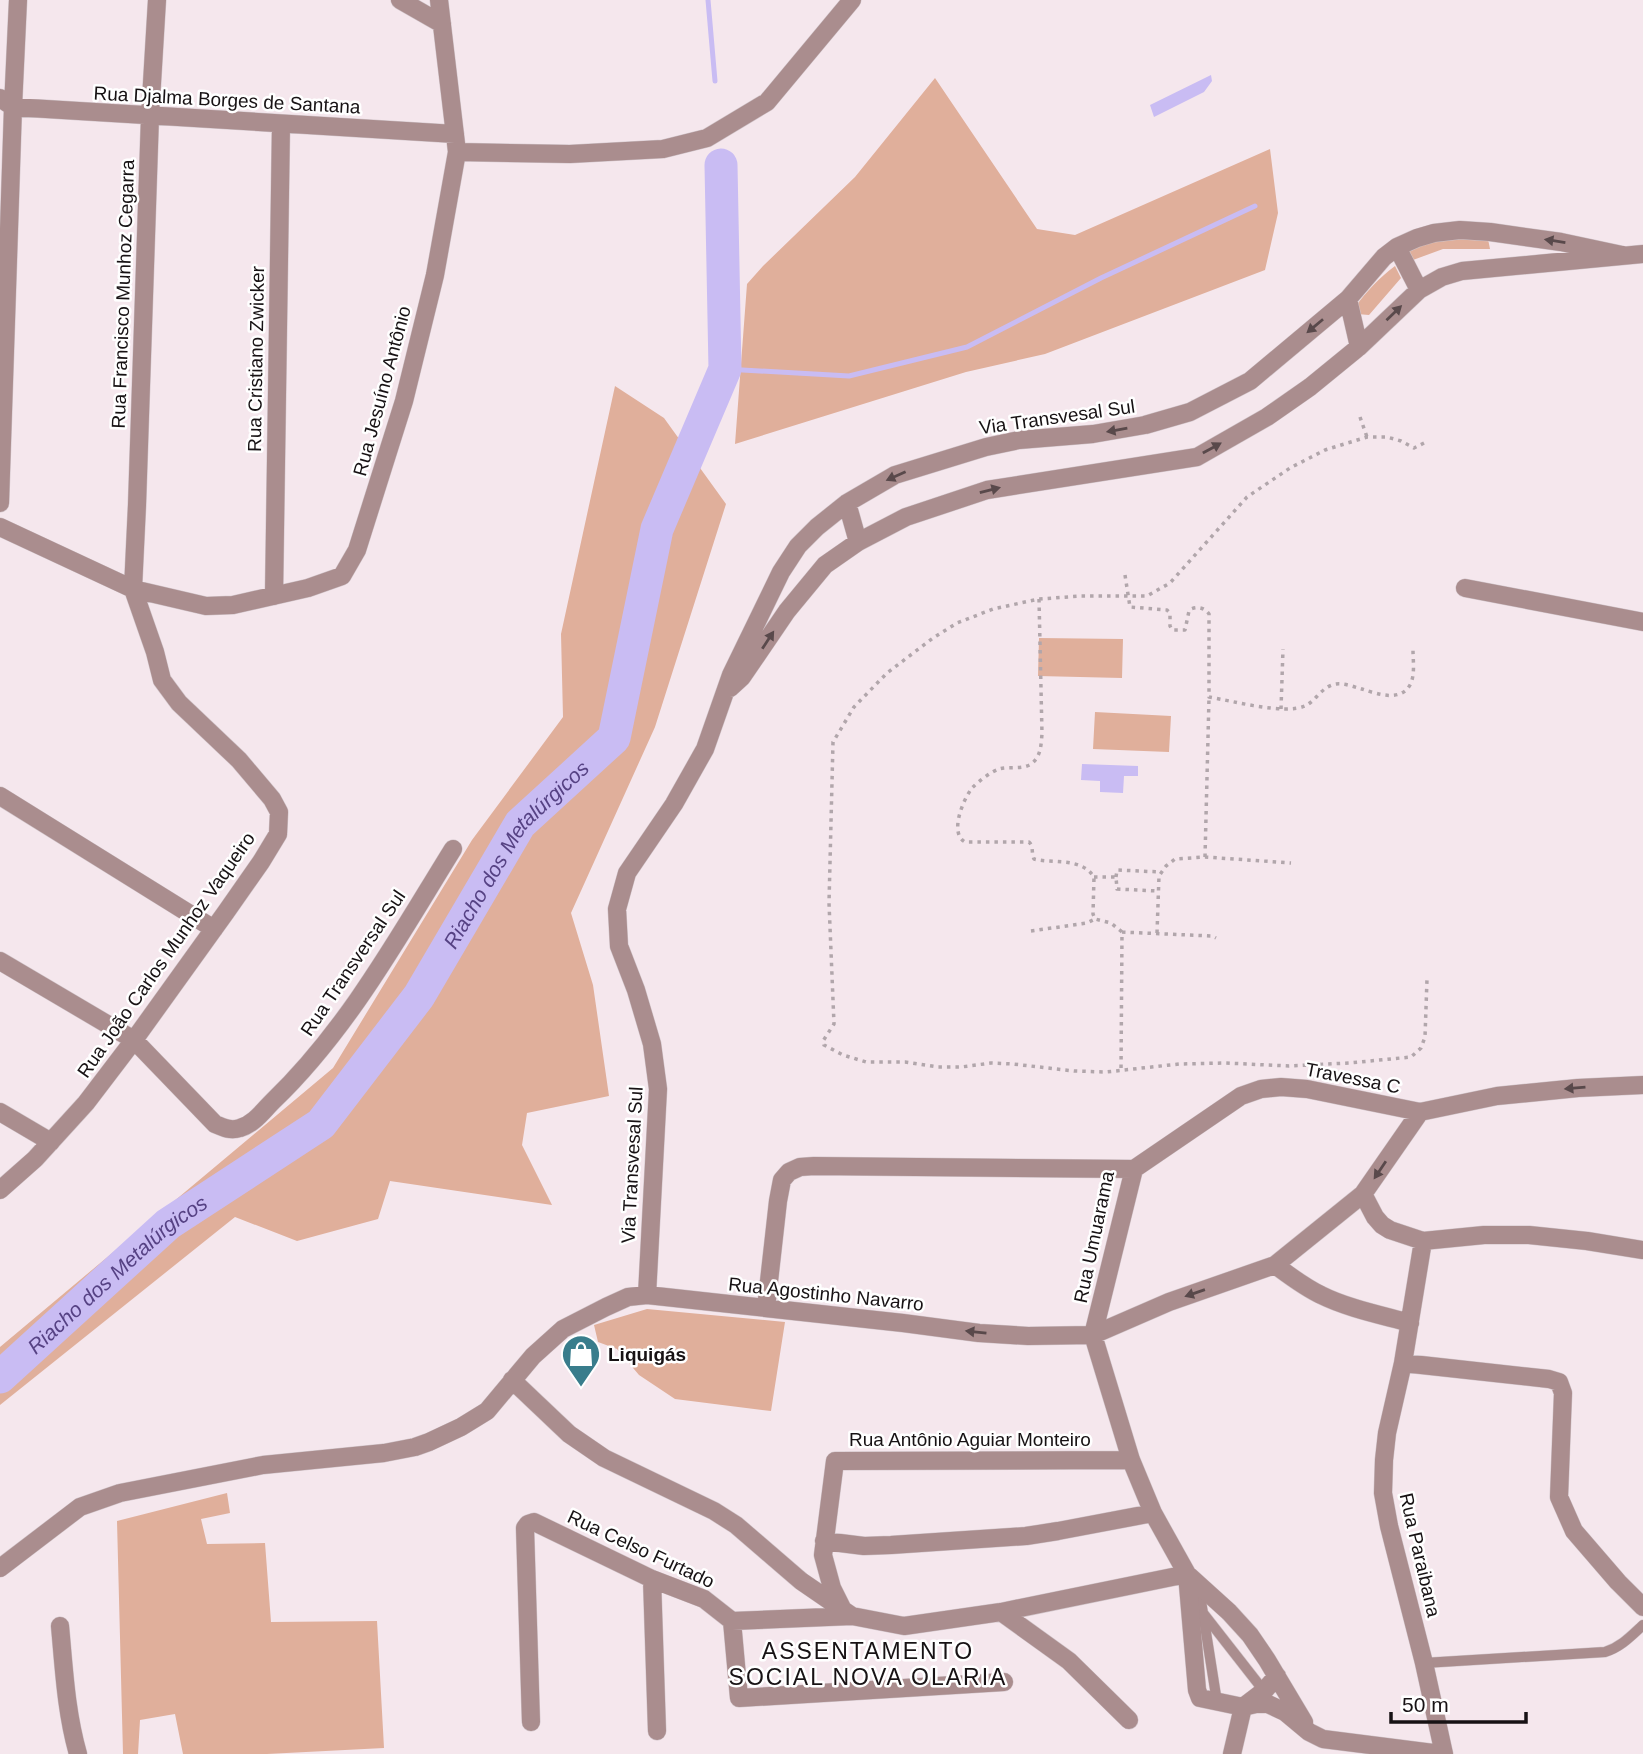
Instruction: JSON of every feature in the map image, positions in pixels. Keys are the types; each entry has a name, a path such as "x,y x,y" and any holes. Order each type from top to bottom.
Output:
{"street":[{"path":"0,503 6,103 18,0"},
{"name":"Rua Francisco Munhoz Cegarra","path":"133,589 150,116 157,0"},
{"path":"400,0 442,24"},
{"name":"Rua Jesuíno Antônio","path":"0,527 133,589 206,606 233,605 274,596 342,576 357,550 404,401 435,275 456,143 439,0"},
{"name":"Rua Djalma Borges de Santana","path":"6,103 281,124 570,154 663,149 707,138 767,102 852,0"},
{"name":"Rua Cristiano Zwicker","path":"274,596 281,124"},
{"name":"Via Transvesal Sul","path":"647,1295 659,1089 652,1044 619,946 617,909 627,873 674,803 705,749 731,675 781,572 798,547 817,527 847,503 895,475 986,447 1019,440 1093,434 1144,425 1190,412 1250,381 1348,299 1384,257 1397,247 1417,238 1460,230 1561,242 1622,255"},
{"path":"1397,247 1419,290"},
{"name":"Via Transvesal Sul","path":"725,692 742,677 787,611 825,565 858,542 906,517 987,490 1197,457 1267,418 1310,387 1359,347 1419,290 1442,277 1462,271 1643,254"},
{"path":"1348,299 1359,347"},
{"path":"847,503 858,542"},
{"path":"1465,588 1643,622"},
{"name":"Rua João Carlos Munhoz Vaqueiro","path":"0,1190 35,1159 86,1103 214,929 278,834 279,812 272,799 239,760 179,703 162,680 133,589"},
{"path":"0,796 214,929"},
{"name":"Rua Transversal Sul","path":"134,1040 215,1124 230,1130 250,1123 285,1090 326,1044 369,983 453,849"},
{"path":"0,961 134,1040"},
{"path":"1420,1112 1497,1096 1643,1085"},
{"name":"Travessa C","path":"1134,1169 1241,1096 1261,1089 1307,1089 1420,1112"},
{"path":"0,1112 51,1142"},
{"name":"Rua Agostinho Navarro","path":"0,1568 80,1507 120,1493 263,1465 384,1453 415,1447 461,1427 487,1411 533,1356 563,1329 628,1297 647,1295 979,1333 1028,1336 1093,1335 1169,1302 1275,1265 1363,1195 1420,1112"},
{"name":"Rua Umuarama","path":"766,1308 782,1180 789,1172 800,1167 1134,1169 1093,1335"},
{"path":"1363,1195 1382,1225 1423,1241 1484,1235 1529,1235 1643,1250"},
{"name":"Rua Paraibana","path":"1423,1241 1403,1363 1387,1433 1383,1493 1442,1754"},
{"path":"1275,1265 1322,1296 1410,1323"},
{"path":"1093,1335 1131,1460 1153,1513 1192,1579 1250,1635 1309,1732"},
{"path":"1403,1363 1559,1382 1563,1393 1559,1497 1574,1531 1643,1608"},
{"path":"512,1380 569,1434 604,1458 715,1511 736,1525 801,1581 847,1613"},
{"name":"Rua Antônio Aguiar Monteiro","path":"847,1613 832,1588 824,1562 824,1541 836,1460 1131,1460"},
{"path":"824,1541 863,1546 1026,1536 1153,1513"},
{"name":"Rua Celso Furtado","path":"531,1722 525,1528 528,1524 534,1522 652,1579 704,1599 732,1621"},
{"path":"652,1579 657,1731"},
{"path":"1004,1682 739,1698 732,1621 847,1613 904,1626 1192,1579"},
{"path":"1192,1579 1197,1693 1200,1698 1243,1707 1256,1703 1277,1707 1322,1739 1442,1754"},
{"path":"1000,1612 1069,1661 1129,1720"},
{"path":"60,1626 66,1700 78,1754"},
{"path":"1233,1754 1243,1707 1264,1691 1277,1676"}],"lane":[{"path":"1192,1579 1203,1613 1217,1702"},
{"path":"1203,1613 1264,1691"},
{"path":"1423,1663 1605,1652 1624,1643 1643,1625"}],"path":[{"path":"1360,417 1367,437"},
{"path":"1424,443 1414,448 1387,437 1367,437 1325,450 1290,468 1247,497 1170,583 1147,596 1030,599 993,609 957,624 933,638 887,673 854,707 833,742 829,903 834,1024 823,1041 824,1045 833,1050 866,1062 905,1062 961,1068 991,1063 1107,1072 1180,1064 1289,1066 1411,1057 1421,1048 1425,1037 1427,979"},
{"path":"1125,575 1129,605 1133,608 1167,610 1170,613 1172,630 1185,630 1191,609 1203,608 1209,614 1205,857"},
{"path":"1039,599 1042,734 1038,755 1028,766 998,769 972,788 960,812 958,835 960,840 965,842 1029,842 1034,859 1078,864 1087,869 1094,877 1095,919"},
{"path":"1281,709 1283,649"},
{"path":"1209,698 1292,710 1310,703 1327,687 1335,684 1380,695 1398,694 1411,682 1413,650"},
{"path":"1157,933 1161,872 1175,859 1205,857 1292,863"},
{"path":"1158,891 1117,888 1117,870 1161,872"},
{"path":"1094,877 1116,877"},
{"path":"1031,931 1087,923 1095,919 1111,923 1122,932 1216,938"},
{"path":"1121,1070 1122,932"}],"shaded area":[{"path":"1211,75 1212,81 1204,92 1154,117 1150,105"},
{"path":"935,78 1037,229 1075,235 1270,149 1278,213 1265,270 1045,354 966,372 735,444 747,284 855,177"},
{"path":"1419,239 1488,239 1490,249 1443,249 1413,260 1403,253"},
{"path":"1395,266 1401,278 1369,315 1357,314 1355,307 1378,280"},
{"path":"615,386 664,418 726,504 655,727 571,913 593,985 609,1096 527,1113 522,1145 552,1205 390,1181 378,1219 297,1241 235,1217 0,1405 0,1347 333,1068 472,840 563,717 561,634"},
{"path":"1039,638 1123,639 1122,678 1038,676"},
{"path":"1095,712 1171,716 1169,752 1093,749"},
{"path":"1082,764 1138,766 1138,776 1124,776 1123,793 1100,792 1100,781 1081,780"},
{"path":"647,1309 785,1322 771,1411 675,1399 639,1375 617,1349 598,1342 594,1325"},
{"path":"227,1493 230,1513 201,1519 207,1544 265,1543 271,1622 377,1621 384,1748 267,1754 183,1754 175,1714 140,1720 138,1754 123,1754 117,1521"}],"waterway":[{"path":"708,0 715,81"},
{"name":"Riacho dos Metalúrgicos","path":"0,1377 168,1224 321,1124 419,996 520,824 614,738 657,529 725,369 721,165"},
{"path":"725,369 849,376 967,347 1101,278 1255,206"}],"place":[{"name":"Liquigás","path":"581,1388"}],"district":[{"name":"ASSENTAMENTO SOCIAL NOVA OLARIA","path":"868,1664"}]}
